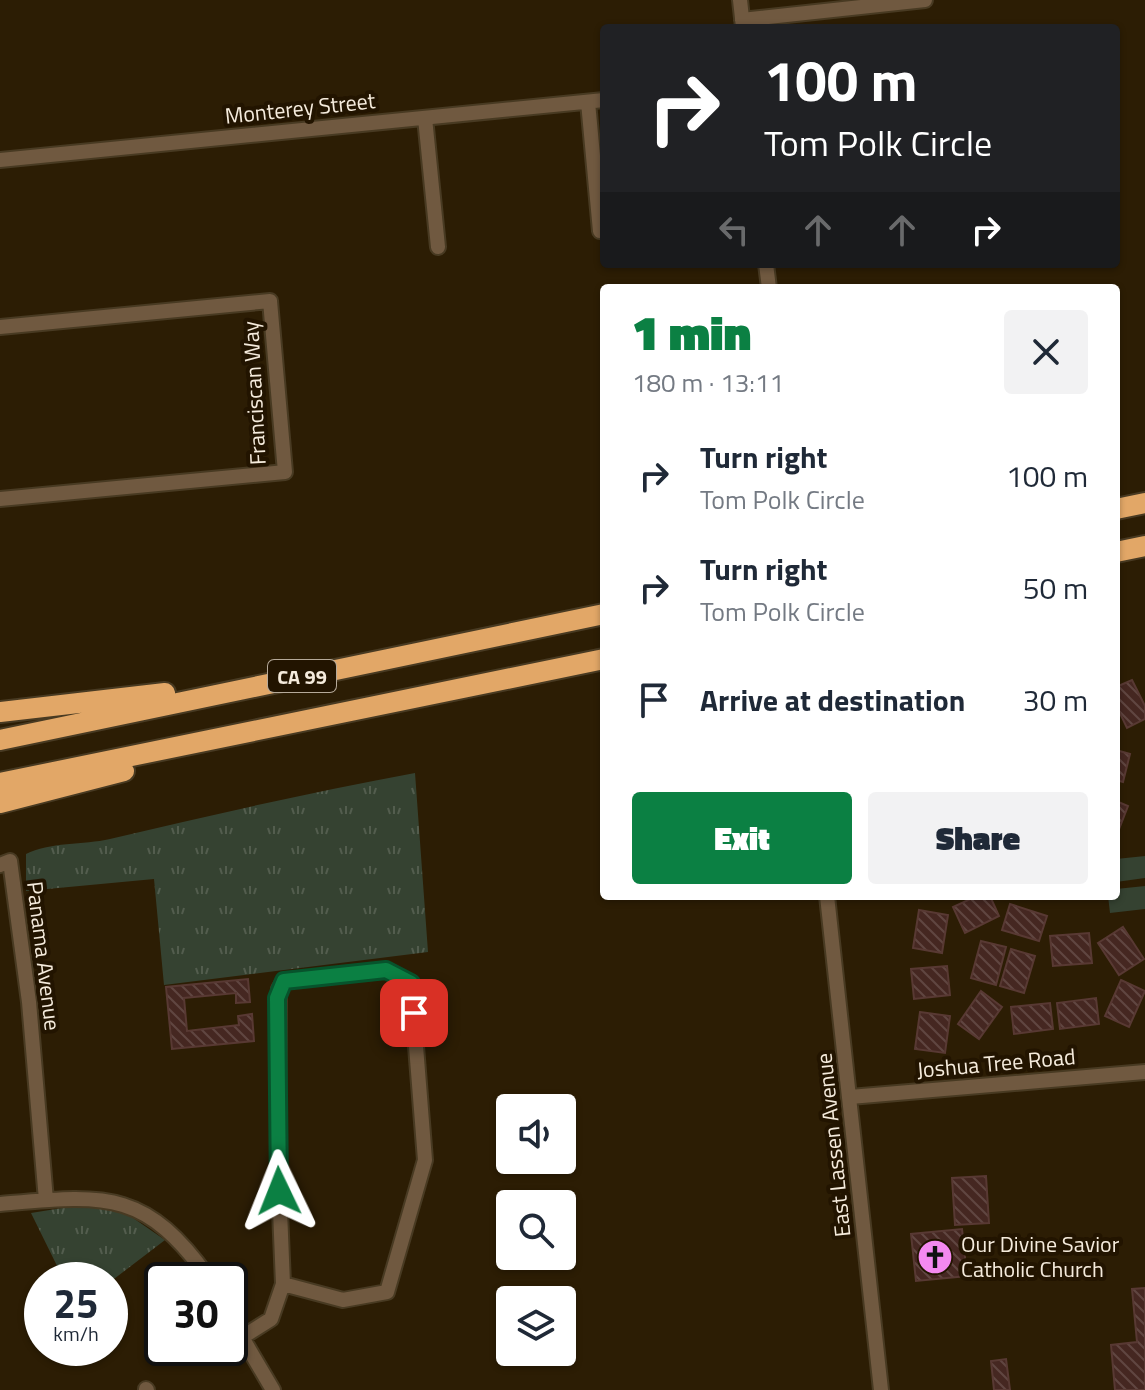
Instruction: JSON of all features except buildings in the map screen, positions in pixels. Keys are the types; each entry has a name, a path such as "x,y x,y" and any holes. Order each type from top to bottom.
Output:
{"highway":[{"path":"1120,508 1145,503"},
{"path":"1120,551 1145,546"},
{"name":"CA 99","path":"0,740 600,615"},
{"name":"CA 99","path":"0,783 600,660"},
{"path":"0,712 257,686"},
{"path":"0,803 175,758 190,745"}],"street":[{"path":"740,0 743,24 925,0"},
{"name":"Monterey Street","path":"0,160 600,100"},
{"path":"588,102 600,231"},
{"path":"425,118 438,247"},
{"name":"Franciscan Way","path":"0,327 270,301 285,472 0,499"},
{"name":"Panama Avenue","path":"5,863 29,1002 46,1200"},
{"name":"East Lassen Avenue","path":"827,900 881,1390"},
{"path":"248,1334 271,1319 283,1284 278,1161 279,989 284,981 386,970 411,983 425,1160 387,1292 343,1300 283,1284"},
{"name":"Joshua Tree Road","path":"850,1097 1145,1072"},
{"path":"0,1204 100,1199 142,1210 181,1239 197,1262"},
{"path":"248,1349 273,1390"}],"green space":[{"path":"415,773 428,952 164,985 154,879 26,891 26,854 35,850 110,839"},
{"path":"1145,856 1145,878 1120,881 1120,859"},
{"path":"1145,886 1145,909 1110,913 1108,900 1120,900 1120,889"},
{"path":"93,1203 123,1211 165,1240 128,1268 128,1262 55,1262 31,1213"}],"place":[{"name":"Our Divine Savior Catholic Church","path":"935,1257"}],"route":[{"path":"279,1191 277,998 284,981 386,970 411,983 414,1013"}]}
